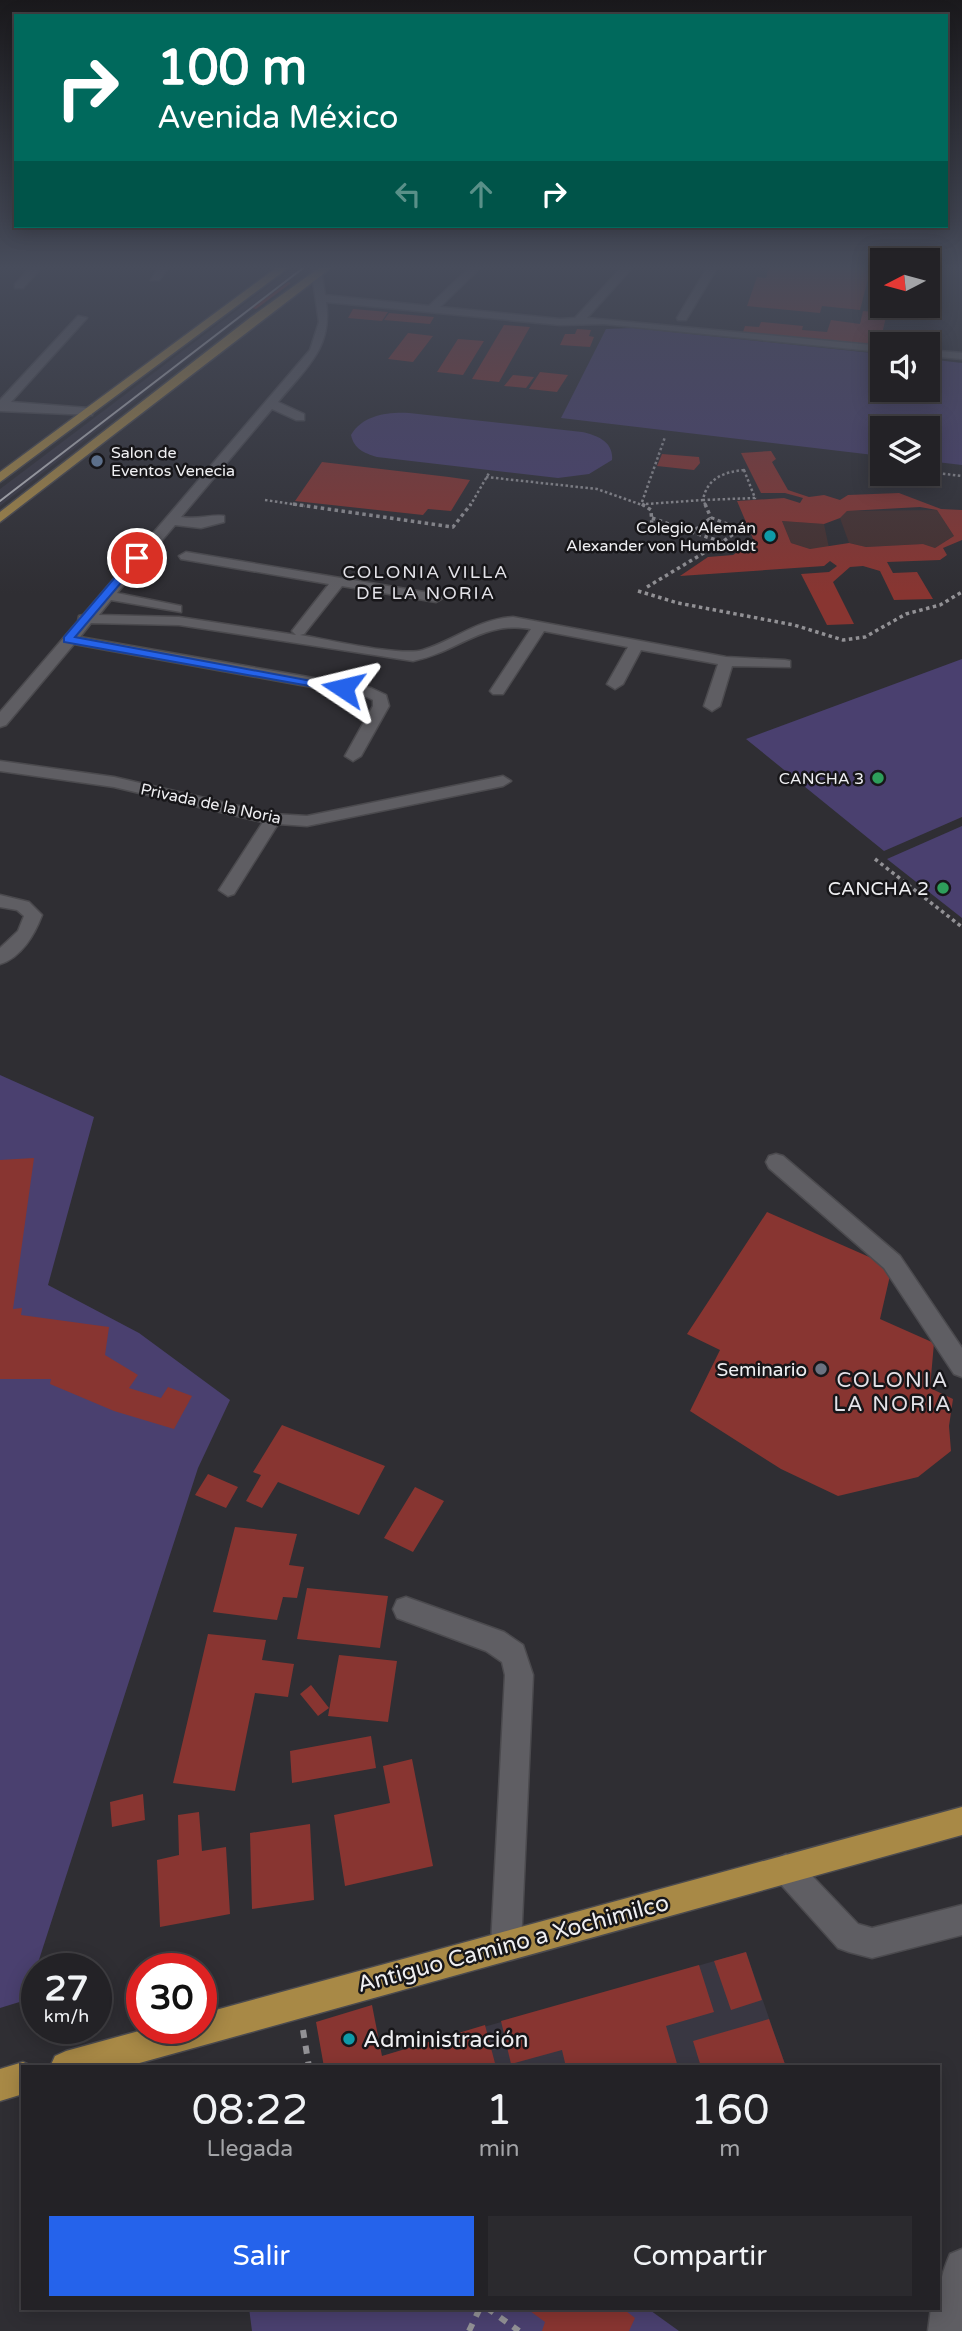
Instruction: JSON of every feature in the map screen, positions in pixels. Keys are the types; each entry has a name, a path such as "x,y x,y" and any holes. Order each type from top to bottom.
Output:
{"main road":[{"path":"0,478 136,377"},
{"path":"0,518 181,377"},
{"name":"Antiguo Camino a Xochimilco","path":"72,2065 962,1821"},
{"path":"0,2085 21,2079"}],"street":[{"path":"1,406 28,377"},
{"path":"0,722 169,520 294,377"},
{"path":"272,404 300,417"},
{"path":"1,406 88,412"},
{"path":"169,520 201,524 219,519"},
{"path":"186,556 436,597"},
{"path":"299,631 339,581"},
{"path":"106,595 184,616 336,641 413,657 432,655 451,640 495,621 540,626 726,661 785,664"},
{"path":"85,619 184,616"},
{"path":"498,691 540,626"},
{"path":"250,627 299,631 336,641"},
{"path":"68,639 371,693 381,698 381,706 353,756"},
{"path":"615,684 637,644"},
{"path":"712,706 726,661"},
{"name":"Privada de la Noria","path":"0,766 114,782 273,819 307,821 503,781"},
{"path":"229,890 273,819"},
{"path":"0,901 23,906 33,915 26,934 0,958"},
{"path":"776,1162 892,1262 962,1367"},
{"path":"406,1609 495,1641 513,1654 519,1675 506,1945"},
{"path":"786,1869 849,1937 872,1943 962,1920"},
{"path":"946,2331 945,2318 962,2266"}],"path":[{"path":"643,503 665,437"},
{"path":"643,503 702,500 742,499 755,498 744,470 727,471 713,480 703,490 702,500 711,518 741,529 648,587"},
{"path":"940,473 962,476"},
{"path":"265,500 453,527 463,518 488,475 611,491 643,503 651,510 652,527"},
{"path":"652,518 722,542"},
{"path":"691,532 711,518"},
{"path":"659,547 722,542"},
{"path":"638,591 678,603 794,625 844,640 865,636 906,614 940,605 962,592"},
{"path":"875,859 962,927"},
{"path":"469,2331 479,2310"},
{"path":"490,2310 519,2331"}],"shaded area":[{"path":"149,377 166,377 0,506 0,489"},
{"path":"582,377 870,377 870,402 940,402 940,377 962,377 962,465 940,462 940,416 870,416 870,455 561,418"},
{"path":"409,413 582,432 599,437 607,444 612,460 589,474 558,478 377,457 354,444 351,435 369,419 384,414"},
{"path":"937,510 954,536 935,548 923,544 866,547 849,543 840,518 847,511"},
{"path":"782,521 824,524 829,548 810,549 791,543"},
{"name":"CANCHA 3","path":"962,659 962,817 884,851 746,739"},
{"name":"CANCHA 2","path":"962,826 962,918 887,859"},
{"path":"0,1075 94,1117 48,1285 139,1333 230,1400 198,1468 41,1953 21,1953 21,2002 0,2008"},
{"path":"746,1952 785,2065 384,2065 382,2056"},
{"path":"249,2310 650,2310 679,2331 252,2331"}],"building":[{"path":"473,377 502,377 499,382 472,379"},
{"path":"512,377 534,377 526,388 504,386"},
{"path":"537,377 567,377 557,392 529,389"},
{"name":"Colegio Alemán Alexander von Humboldt","path":"771,451 776,459 772,462 788,490 809,497 824,495 840,500 848,495 899,493 941,509 962,510 962,540 943,548 947,555 940,560 887,562 893,573 917,572 933,599 894,600 880,571 863,566 850,567 833,582 854,624 827,625 801,574 829,572 837,566 830,561 824,566 680,576 708,557 733,555 754,541 737,501 784,498 800,503 803,498 785,493 761,493 741,453","holes":["920,507 937,510 954,536 935,548 923,544 866,547 849,543 810,549 791,543 782,521 824,524 840,518 847,511"]},
{"path":"662,454 699,457 700,463 694,470 657,466"},
{"path":"322,462 470,480 451,511 428,509 423,515 295,501"},
{"path":"34,1158 13,1309 22,1308 21,1315 109,1327 105,1355 138,1375 129,1388 161,1398 168,1387 192,1396 174,1429 114,1411 50,1384 51,1379 0,1379 0,1160"},
{"name":"Seminario","path":"767,1212 892,1267 880,1319 934,1343 930,1388 953,1399 949,1426 951,1451 918,1477 838,1496 781,1469 690,1411 720,1350 687,1334"},
{"path":"282,1425 385,1466 359,1515 278,1482 262,1508 246,1501 261,1475 253,1472"},
{"path":"208,1474 238,1487 226,1508 195,1495"},
{"path":"415,1487 444,1501 413,1552 384,1538"},
{"path":"235,1527 297,1534 289,1565 304,1567 297,1598 283,1597 277,1620 213,1612"},
{"path":"307,1588 388,1596 380,1648 297,1639"},
{"path":"208,1634 266,1640 262,1660 294,1664 288,1697 255,1693 235,1791 173,1783"},
{"path":"339,1655 397,1661 388,1722 328,1716"},
{"path":"311,1685 329,1708 318,1716 300,1694"},
{"path":"371,1736 376,1768 292,1783 290,1751"},
{"path":"412,1759 433,1866 345,1886 334,1815 390,1803 383,1766"},
{"path":"143,1794 145,1820 112,1827 110,1802"},
{"path":"199,1812 202,1851 226,1847 230,1914 160,1927 157,1860 179,1855 178,1815"},
{"path":"310,1824 314,1900 252,1909 250,1833"},
{"path":"746,1952 762,2000 731,2010 714,1961"},
{"path":"699,1965 714,2012 666,2026 677,2065 566,2065 562,2050 511,2064 501,2021"},
{"path":"372,2005 382,2056 485,2025 495,2065 324,2065 316,2022"},
{"path":"769,2019 785,2065 700,2065 693,2041"},
{"path":"529,2310 625,2310 635,2318 629,2331 542,2331 545,2322"}],"tram line":[{"path":"0,501 162,377"}],"place":[{"name":"Salon de Eventos Venecia","path":"97,461"},
{"name":"Colegio Alemán Alexander von Humboldt","path":"770,536"},
{"name":"CANCHA 3","path":"878,778"},
{"name":"CANCHA 2","path":"943,888"},
{"name":"Seminario","path":"821,1369"},
{"name":"Administración","path":"349,2039"}],"district":[{"name":"COLONIA VILLA DE LA NORIA","path":"426,582"},
{"name":"COLONIA LA NORIA","path":"893,1392"}],"route":[{"path":"137,558 68,639 343,688"}]}
